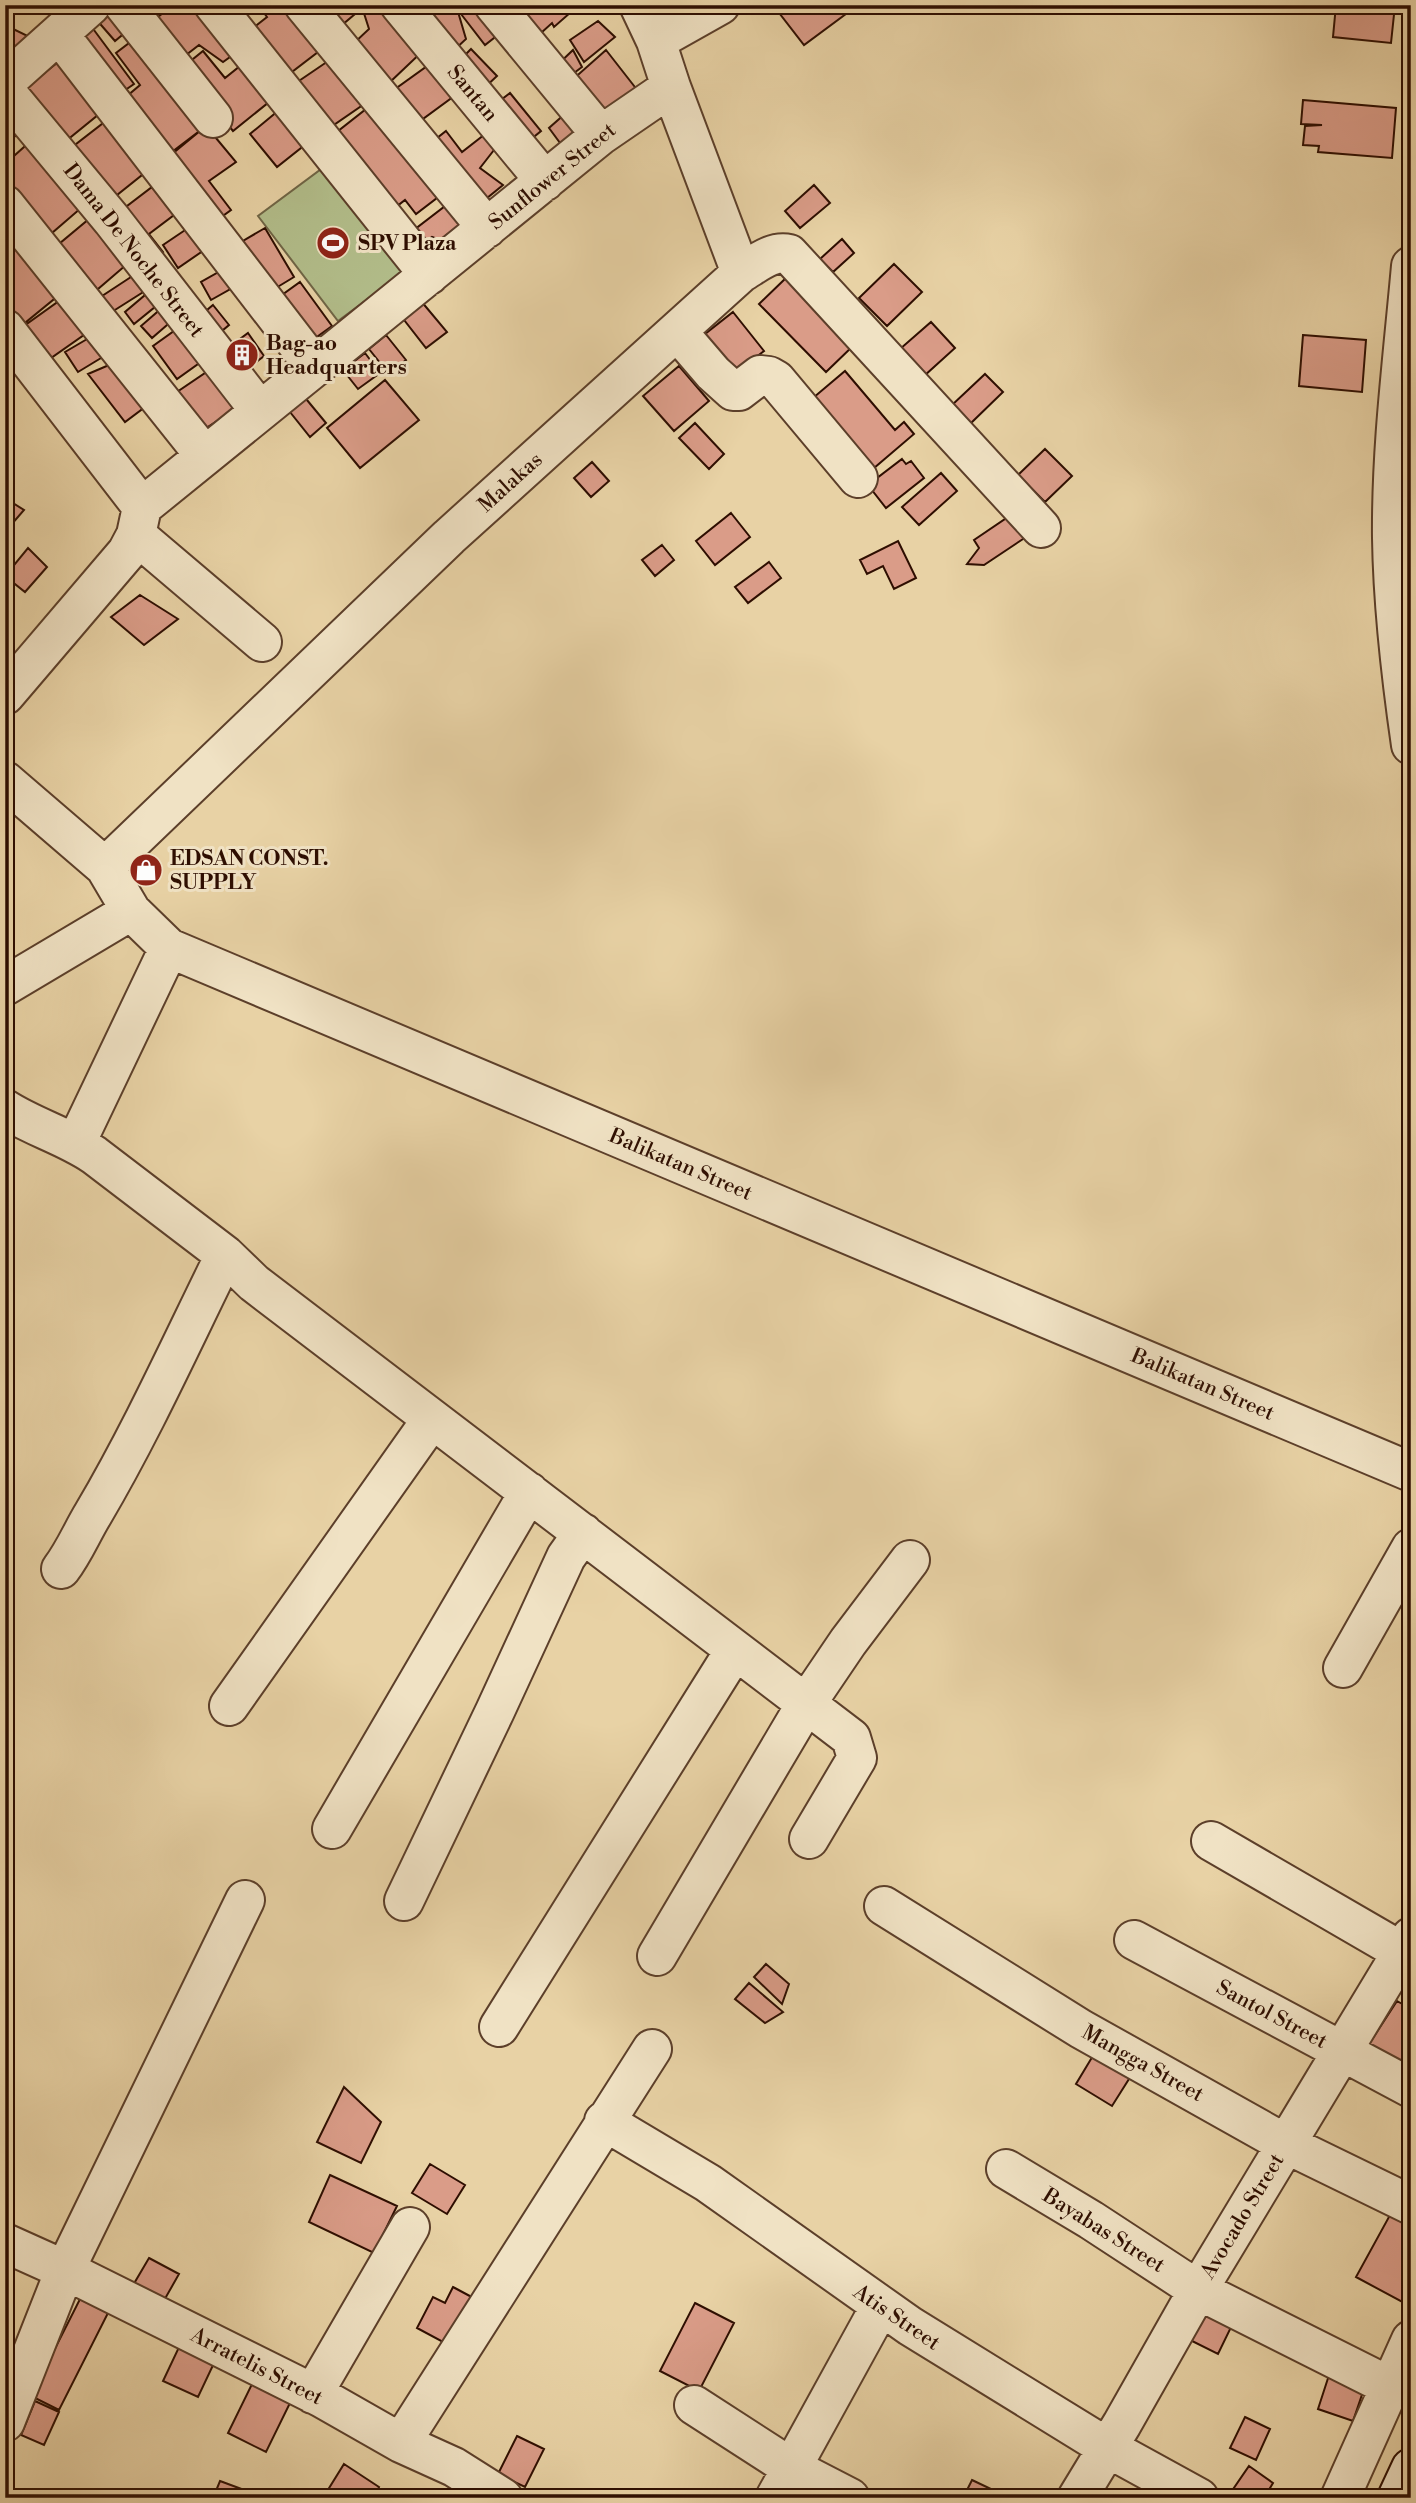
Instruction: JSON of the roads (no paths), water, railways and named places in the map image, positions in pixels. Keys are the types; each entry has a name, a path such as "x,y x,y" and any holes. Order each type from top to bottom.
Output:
{"street":[{"path":"5,82 91,5"},
{"path":"124,5 213,118"},
{"path":"214,5 429,275"},
{"path":"304,5 487,228"},
{"name":"Santan","path":"400,5 545,181"},
{"path":"494,5 601,135"},
{"path":"639,5 656,41 741,272"},
{"path":"656,41 704,10"},
{"path":"59,34 315,367"},
{"name":"Sunflower Street","path":"5,695 127,552 139,521 205,456 601,135 671,87"},
{"name":"Dama De Noche Street","path":"5,91 113,220 260,411"},
{"path":"5,205 205,456"},
{"name":"Malakas","path":"105,867 449,537 741,272 780,252 789,254 1041,528"},
{"path":"1411,266 1395,450 1392,537 1399,666 1411,745"},
{"path":"5,329 139,521 262,642"},
{"path":"677,331 713,373 733,391 739,391 760,375 776,380 858,478"},
{"name":"Balikatan Street","path":"5,781 105,867 131,911 169,948 1411,1472"},
{"path":"5,986 131,911"},
{"path":"76,1143 169,948"},
{"path":"5,1109 22,1120 76,1143 225,1255 254,1283 851,1738 857,1758 808,1839"},
{"path":"61,1569 75,1550 116,1474 225,1255"},
{"path":"229,1706 432,1419"},
{"path":"332,1829 528,1492"},
{"path":"404,1900 566,1557 583,1534"},
{"path":"1343,1668 1411,1548"},
{"path":"657,1956 806,1704 848,1642 910,1560"},
{"path":"499,2027 735,1650"},
{"path":"1211,1841 1408,1949"},
{"path":"5,2422 65,2270 245,1900"},
{"name":"Mangga Street","path":"884,1906 1081,2029 1286,2144 1411,2205"},
{"name":"Santol Street","path":"1133,1940 1411,2088"},
{"name":"Avocado Street","path":"1077,2498 1286,2144 1408,1949"},
{"path":"401,2443 652,2049"},
{"name":"Atis Street","path":"604,2121 708,2183 880,2307 1108,2448 1199,2498"},
{"name":"Bayabas Street","path":"1006,2169 1091,2220 1198,2290 1389,2386"},
{"path":"313,2394 410,2227"},
{"name":"Arratelis Street","path":"5,2243 65,2270 313,2394 401,2443 454,2467 503,2498"},
{"path":"783,2483 880,2307"},
{"path":"1340,2498 1411,2340"},
{"path":"694,2405 783,2483 850,2498"},
{"path":"1397,2498 1411,2468"}],"place":[{"name":"SPV Plaza","path":"333,243"},
{"name":"Bag-ao Headquarters","path":"242,355"},
{"name":"EDSAN CONST. SUPPLY","path":"146,870"}]}
